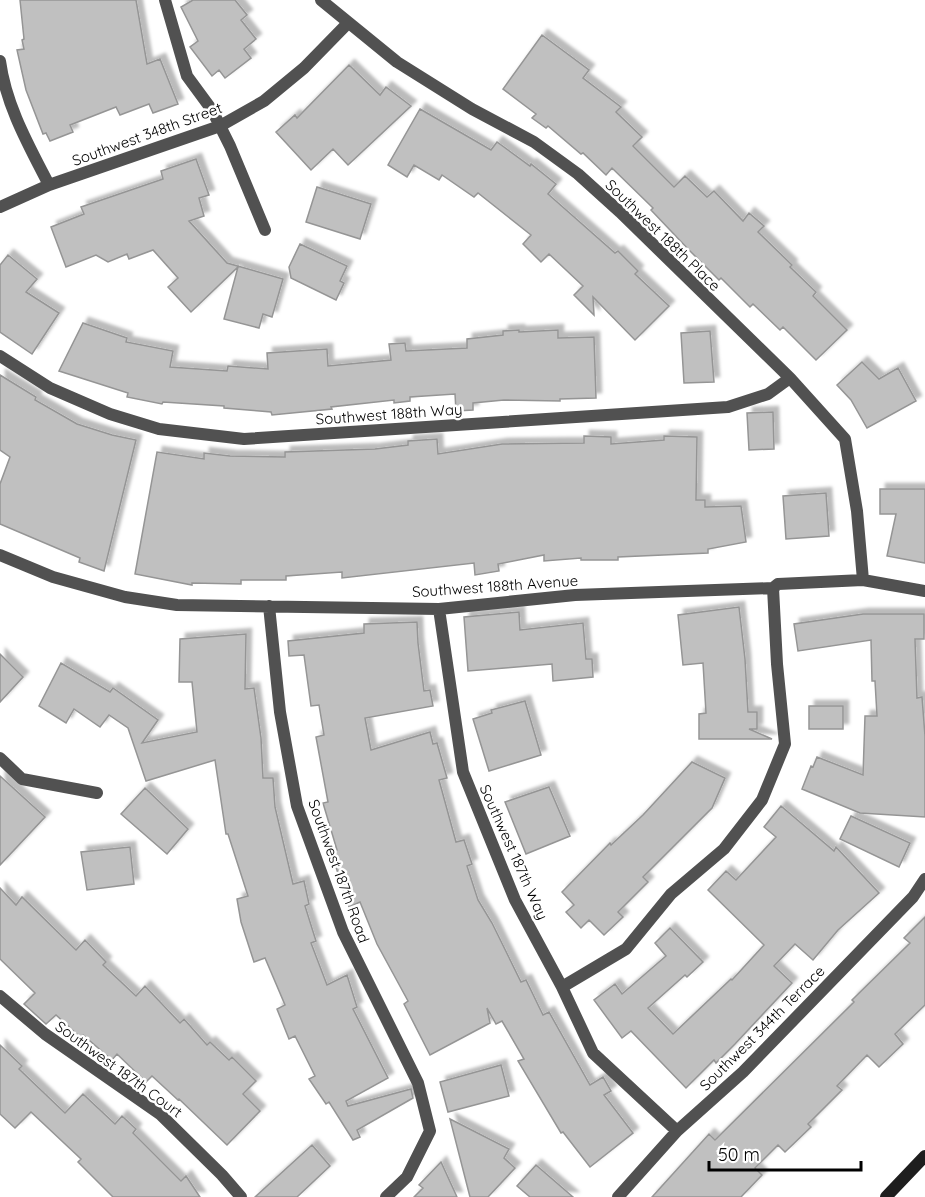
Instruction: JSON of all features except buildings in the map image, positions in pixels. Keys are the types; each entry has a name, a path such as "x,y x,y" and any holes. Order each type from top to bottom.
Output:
{"main road":[{"path":"886,1197 925,1156"}],"street":[{"path":"165,0 187,76 212,110 230,146 265,230"},
{"name":"Southwest 188th Place","path":"321,0 397,62 472,109 534,142 578,174 790,378 845,440 858,511 863,580"},
{"name":"Southwest 348th Street","path":"0,207 49,185 220,126 264,102 304,68 348,23"},
{"path":"0,62 19,125 49,185"},
{"name":"Southwest 188th Way","path":"0,356 50,388 110,414 159,429 244,439 728,407 768,394 790,378"},
{"name":"Southwest 188th Avenue","path":"0,555 54,577 125,597 177,605 439,609 575,595 773,588 778,584 863,580 925,591"},
{"path":"562,987 626,949 671,894 724,849 762,800 784,744 773,588"},
{"name":"Southwest 187th Road","path":"269,606 280,712 297,806 343,932 418,1083 430,1131 407,1177 386,1197"},
{"name":"Southwest 187th Way","path":"439,609 463,772 515,900 562,987 593,1053 677,1131"},
{"path":"0,758 22,779 97,794"},
{"name":"Southwest 344th Terrace","path":"618,1197 677,1131 743,1072 913,897 925,879"},
{"name":"Southwest 187th Court","path":"0,996 45,1034 160,1114 241,1197"}]}
